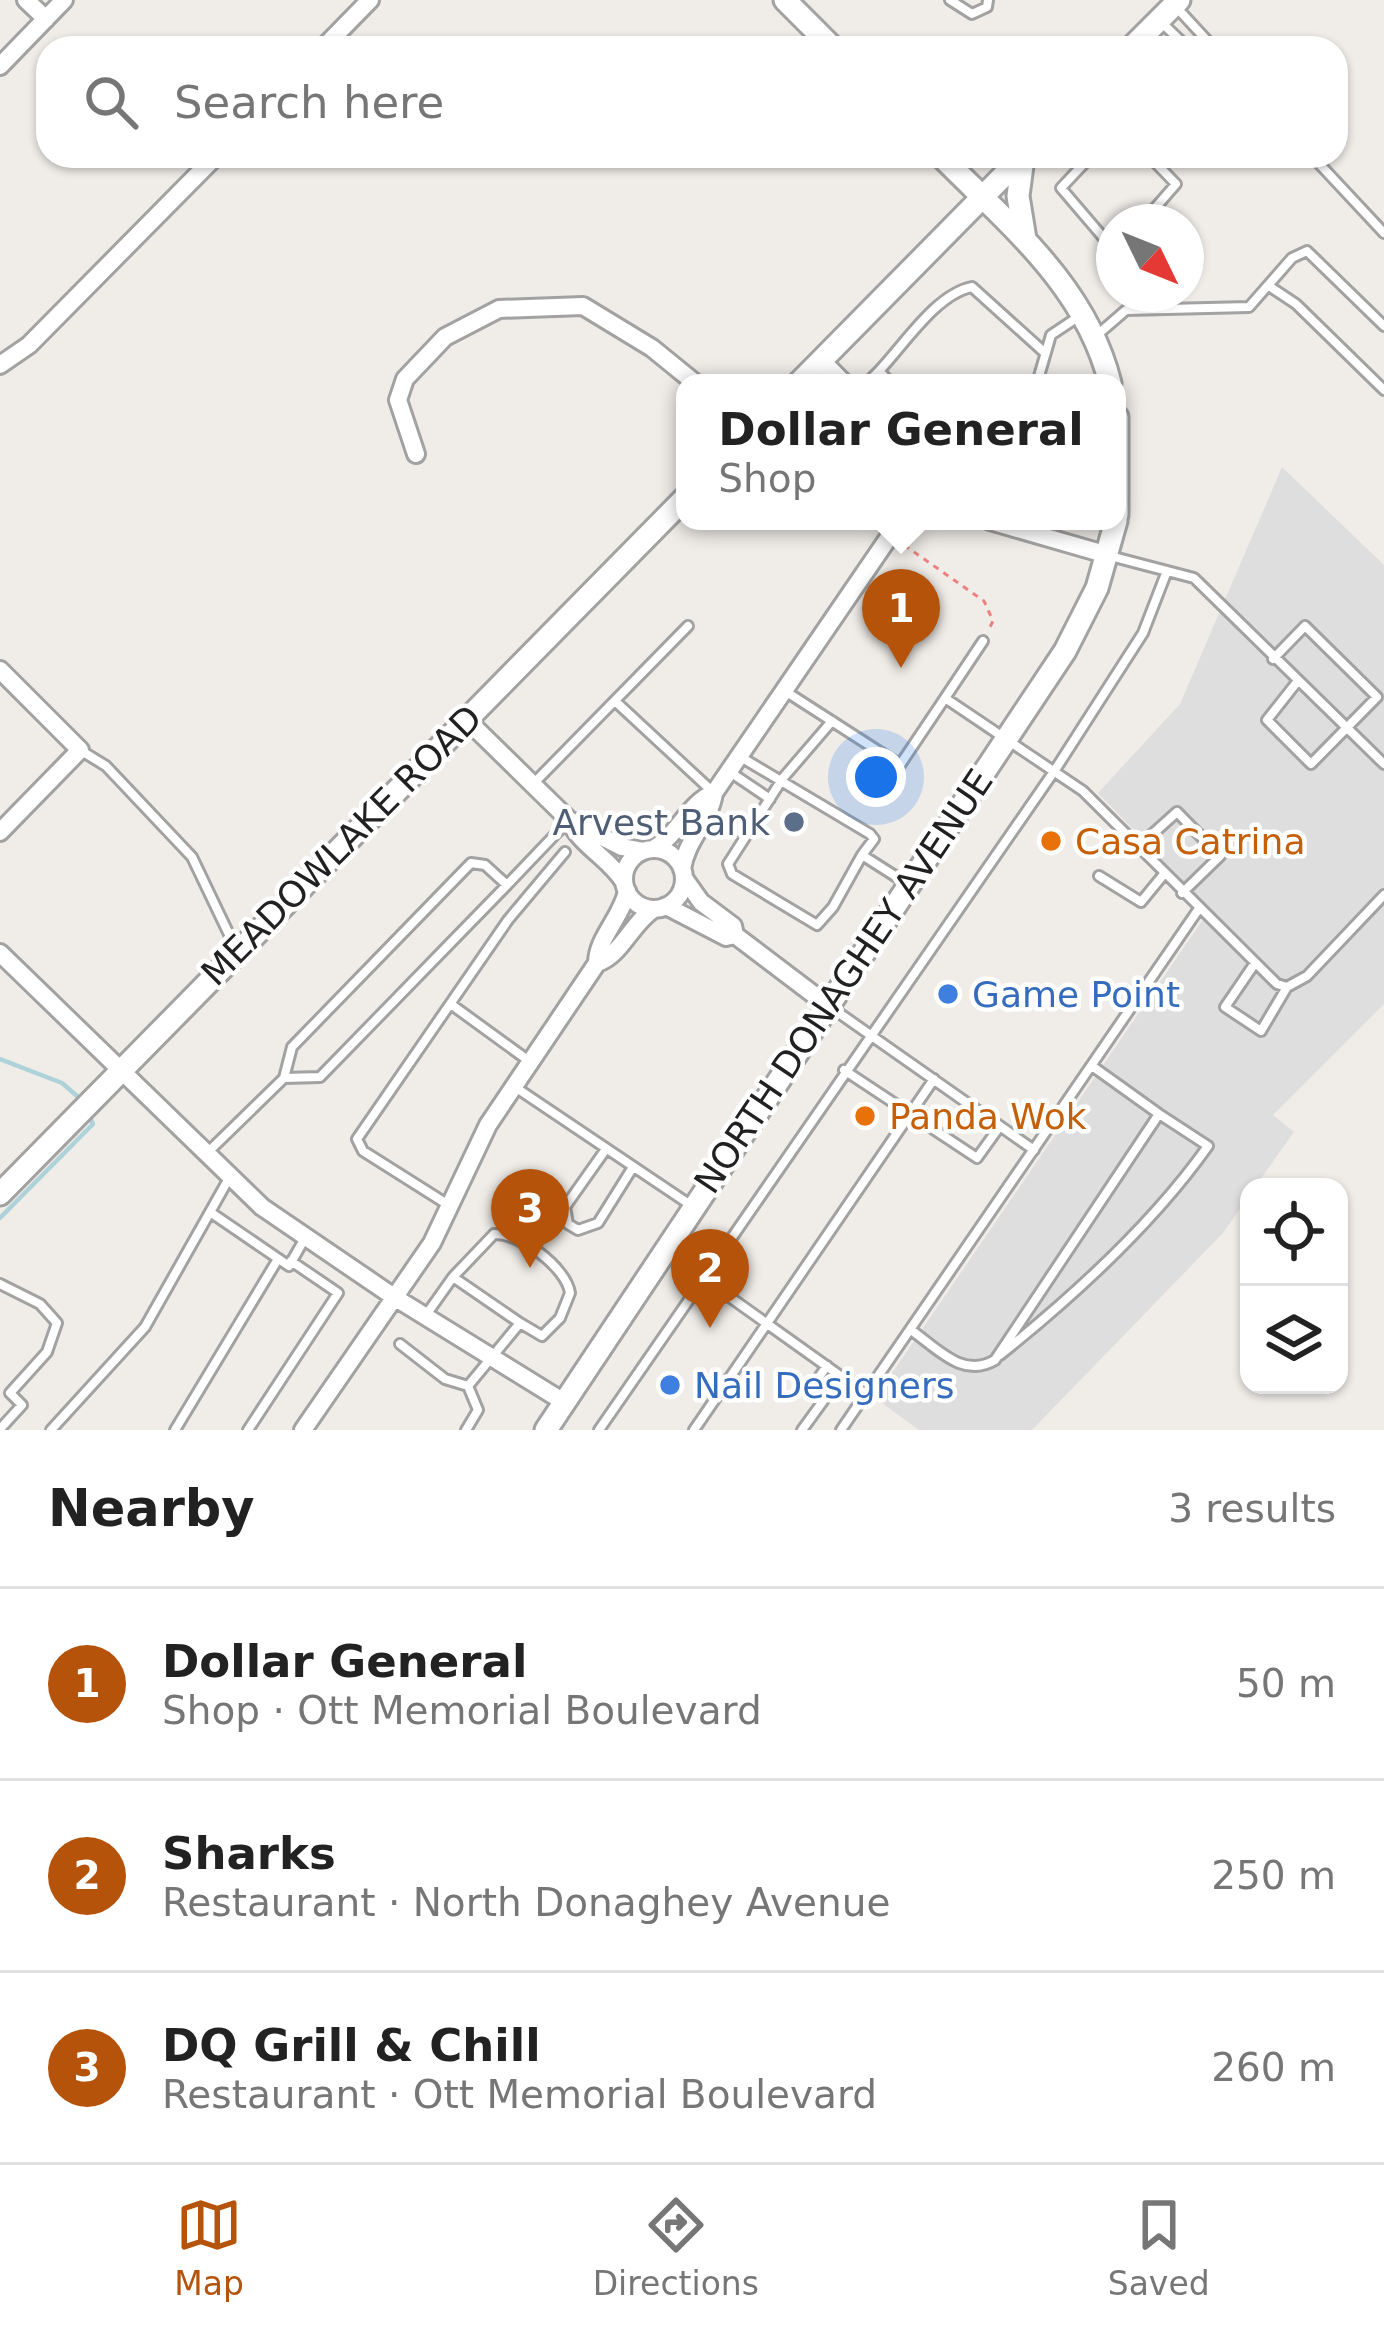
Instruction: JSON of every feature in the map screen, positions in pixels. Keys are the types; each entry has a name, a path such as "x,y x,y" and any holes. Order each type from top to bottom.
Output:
{"street":[{"path":"26,0 46,19"},
{"path":"0,66 64,0"},
{"path":"334,36 370,0"},
{"path":"785,0 821,36"},
{"path":"1142,36 1170,6"},
{"path":"0,365 29,345 204,168"},
{"path":"952,168 1025,240 1082,314 1107,374"},
{"path":"808,374 1011,168"},
{"path":"1022,168 1018,196 1025,240"},
{"path":"416,454 398,400 405,379 445,337 499,308 583,306 652,348 684,374"},
{"path":"821,360 835,374"},
{"name":"MEADOWLAKE ROAD","path":"0,1194 676,507"},
{"path":"597,963 608,960 632,925 678,897 686,849 712,808 714,793 893,530"},
{"path":"1021,530 1108,555"},
{"name":"NORTH DONAGHEY AVENUE","path":"546,1430 1084,619 1113,530"},
{"path":"0,670 80,750 0,832"},
{"path":"466,719 568,820 638,904 660,907 726,937 735,935"},
{"path":"303,1430 394,1297 450,1206 514,1086 597,963 596,953 620,917 629,863 676,833 701,798 714,793"},
{"path":"568,820 622,847 669,853 701,902 733,926 735,935 826,1004"},
{"path":"0,952 228,1180 394,1297 564,1402"}],"lane":[{"path":"950,0 972,14 987,7 988,0"},
{"path":"1170,6 1183,36"},
{"path":"1170,6 1201,36"},
{"path":"1079,168 1060,188 1096,229"},
{"path":"1159,204 1176,184 1161,168"},
{"path":"1323,168 1384,233"},
{"path":"1204,308 1249,307 1292,258 1307,251 1384,326"},
{"path":"1269,286 1296,304 1384,390"},
{"path":"876,374 947,301 972,287 1044,352"},
{"path":"1095,337 1124,312"},
{"path":"1039,374 1051,334 1082,314"},
{"path":"879,371 882,374"},
{"path":"1108,555 1193,578 1384,764"},
{"path":"599,1430 1055,770 1143,633 1167,571"},
{"path":"532,784 688,626"},
{"path":"1273,659 1306,626 1377,697 1311,764 1267,720 1298,682"},
{"path":"783,691 900,765 982,641"},
{"path":"945,698 1055,770 1198,910 1287,987"},
{"path":"616,701 714,793"},
{"path":"734,764 783,778 874,839 817,925 799,919 732,874 728,864 783,778 832,722"},
{"path":"80,750 106,766 192,857 237,951"},
{"path":"734,764 770,799"},
{"path":"1138,847 1177,812 1220,856 1182,892"},
{"path":"284,1078 320,1077 568,820"},
{"path":"450,1206 363,1151 357,1139 521,903 565,852"},
{"path":"862,855 908,884"},
{"path":"204,1156 284,1078 292,1047 471,863 485,865 507,885"},
{"path":"1099,876 1141,902 1164,874"},
{"path":"1255,963 1225,1007 1261,1031 1287,987 1307,976 1384,896"},
{"path":"842,1430 1198,910"},
{"path":"826,1004 1034,1150"},
{"path":"452,1005 530,1062"},
{"path":"911,1330 964,1367 980,1369 1047,1318 1181,1184 1208,1146 1092,1066"},
{"path":"844,1070 977,1158 1000,1126"},
{"path":"694,1430 934,1079"},
{"path":"514,1086 693,1207"},
{"path":"994,1360 1159,1114"},
{"path":"607,1149 566,1207 568,1224 578,1230 598,1223 633,1167"},
{"path":"58,1428 145,1327 228,1180"},
{"path":"210,1212 289,1266 306,1237"},
{"path":"425,1316 453,1277 494,1234 510,1235 564,1275 570,1293 550,1333 542,1336 453,1277"},
{"path":"664,1250 867,1395"},
{"path":"176,1430 278,1259"},
{"path":"248,1430 338,1293 291,1261"},
{"path":"0,1284 40,1304 57,1323 47,1352 10,1393 22,1405 0,1429"},
{"path":"468,1386 520,1323"},
{"path":"400,1344 445,1378 468,1386 478,1410 466,1430"},
{"path":"802,1430 826,1397 814,1384 827,1366"}],"path":[{"path":"896,530 984,602 992,621 982,641"}],"shaded area":[{"path":"1282,467 1384,565 1384,1004 1273,1115 1294,1132 1261,1178 1240,1178 1240,1209 1223,1233 1032,1430 919,1430 875,1398 1210,909 1098,793 1180,704"}],"waterway":[{"path":"0,1059 62,1083 84,1102"},
{"path":"0,1218 93,1124 88,1113"}],"place":[{"name":"Dollar General","path":"901,668"},
{"name":"Arvest Bank","path":"794,822"},
{"name":"Casa Catrina","path":"1051,841"},
{"name":"Game Point","path":"948,994"},
{"name":"Panda Wok","path":"865,1116"},
{"name":"DQ Grill & Chill","path":"530,1268"},
{"name":"Sharks","path":"710,1328"},
{"name":"Nail Designers","path":"670,1385"}]}
